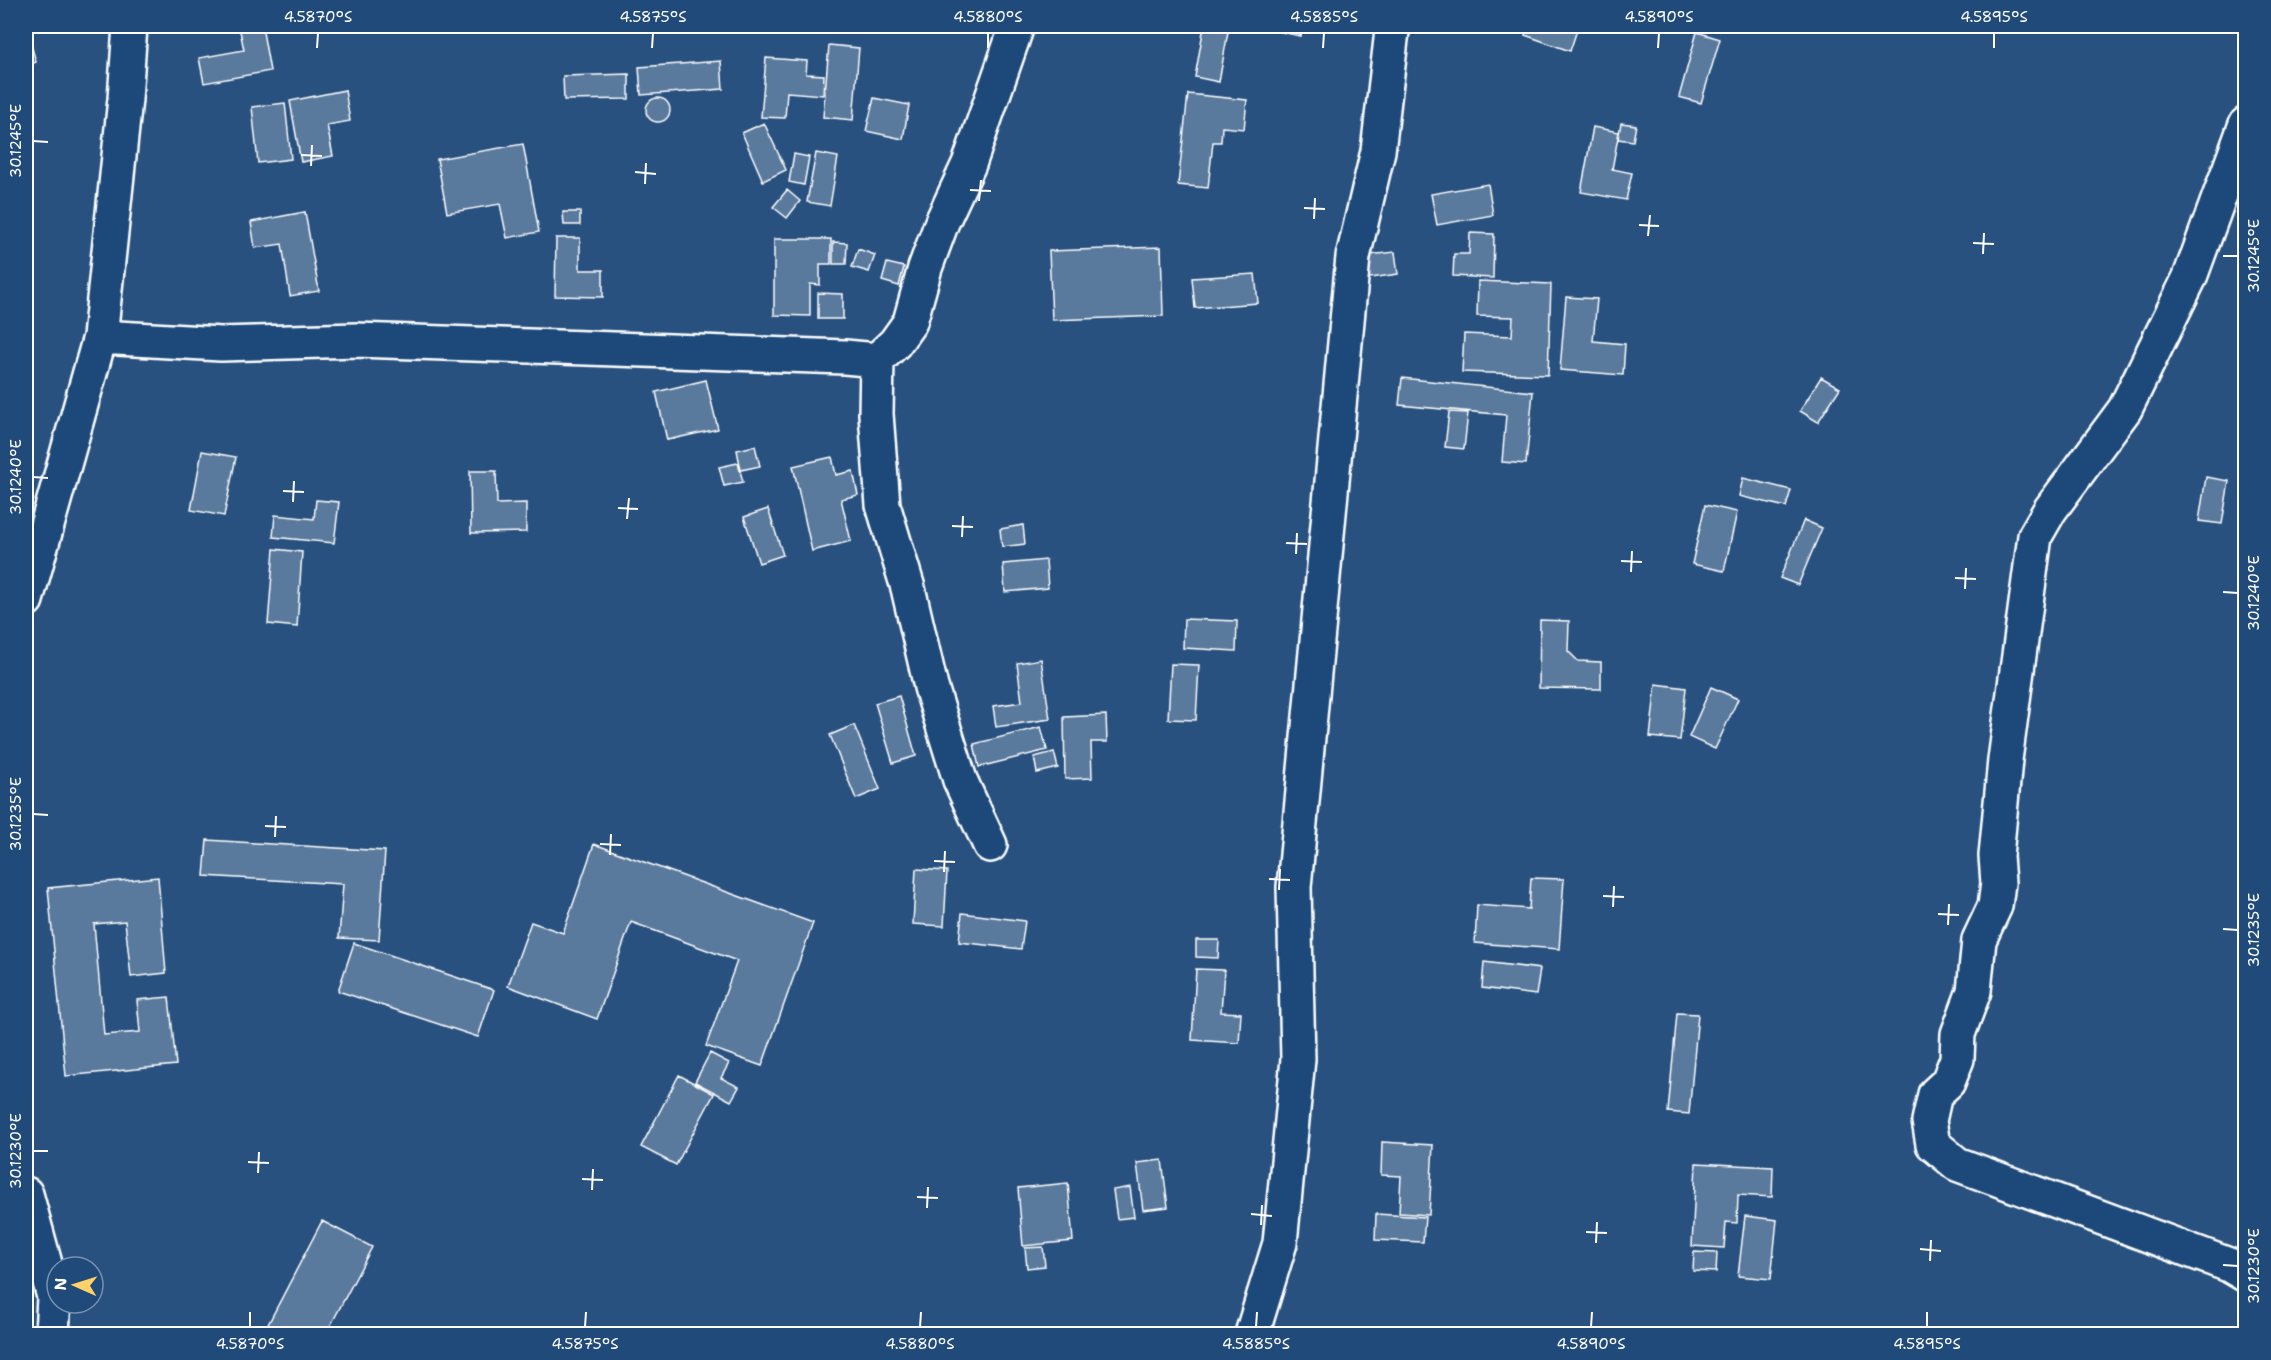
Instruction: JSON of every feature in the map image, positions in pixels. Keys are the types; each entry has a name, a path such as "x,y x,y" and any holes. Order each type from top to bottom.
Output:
{"street":[{"path":"26,600 100,337 125,99 130,26"},
{"path":"990,845 960,780 931,687 908,588 883,505 876,414 877,360 895,343 910,322 925,268 942,222 969,164 1017,26"},
{"path":"1252,1335 1280,1243 1298,1059 1294,887 1353,257 1378,151 1394,26"},
{"path":"2246,124 2190,277 2125,409 2050,510 2034,536 2005,760 1996,856 1998,883 1995,906 1979,940 1974,991 1958,1034 1957,1059 1948,1082 1935,1094 1929,1121 1933,1144 1957,1164 2229,1265 2246,1275"},
{"path":"100,337 221,344 368,341 845,357 877,360"},
{"path":"26,1194 34,1250 54,1297 52,1335"}],"building":[{"path":"26,26 36,62 26,66"},
{"path":"239,26 262,26 270,71 204,83 199,58 244,50"},
{"path":"1204,26 1229,26 1219,82 1195,77"},
{"path":"1254,26 1303,26 1301,36"},
{"path":"1529,26 1564,26 1577,30 1570,51 1525,35"},
{"path":"1697,32 1720,39 1701,103 1679,97"},
{"path":"829,45 859,48 853,120 823,117"},
{"path":"766,58 807,61 806,74 824,75 823,95 787,92 785,118 761,117"},
{"path":"721,61 723,89 641,95 639,67"},
{"path":"629,74 629,99 564,100 563,76"},
{"path":"345,90 350,121 327,125 333,156 301,162 290,101"},
{"path":"1188,94 1247,100 1244,129 1222,127 1221,142 1213,142 1208,188 1178,185"},
{"path":"658,98 663,99 669,105 669,115 663,121 658,122 653,121 647,115 646,110 647,105 653,99"},
{"path":"874,98 909,105 903,139 866,131"},
{"path":"285,103 291,159 258,163 252,107"},
{"path":"764,123 786,170 763,181 742,133"},
{"path":"1621,123 1636,125 1633,141 1618,139"},
{"path":"1593,127 1619,132 1612,169 1632,173 1626,200 1581,192"},
{"path":"523,144 539,232 507,238 500,204 447,213 437,159"},
{"path":"816,153 838,157 830,206 807,202"},
{"path":"794,154 809,157 804,185 789,182"},
{"path":"1488,184 1493,215 1437,225 1431,194"},
{"path":"787,190 800,201 787,218 773,207"},
{"path":"305,212 319,291 290,296 282,244 255,248 251,222"},
{"path":"563,212 580,212 580,225 564,225"},
{"path":"1470,233 1494,234 1493,278 1453,276 1454,254 1469,254"},
{"path":"556,238 580,238 580,270 603,270 603,297 555,296"},
{"path":"774,239 831,239 831,264 820,264 820,285 810,284 810,316 774,315"},
{"path":"833,242 847,243 846,264 833,264"},
{"path":"1161,247 1163,316 1052,320 1049,251"},
{"path":"858,249 875,255 869,272 852,267"},
{"path":"1395,252 1398,274 1364,279 1361,256"},
{"path":"887,263 904,267 899,286 882,281"},
{"path":"1255,274 1258,303 1195,308 1192,278"},
{"path":"1478,281 1551,284 1548,375 1462,372 1464,334 1512,336 1513,317 1477,316"},
{"path":"818,293 843,294 843,319 818,319"},
{"path":"1566,297 1597,299 1593,341 1625,344 1623,375 1560,370"},
{"path":"1821,377 1840,388 1818,422 1800,411"},
{"path":"1402,378 1533,392 1526,464 1502,462 1506,415 1399,405"},
{"path":"706,380 718,429 667,440 656,392"},
{"path":"1449,412 1468,413 1464,449 1445,447"},
{"path":"755,446 760,466 741,470 737,450"},
{"path":"202,451 236,457 224,516 191,510"},
{"path":"832,457 836,475 853,471 858,495 841,499 851,541 812,551 793,466"},
{"path":"738,463 743,482 724,486 719,467"},
{"path":"470,471 496,471 497,504 526,503 526,532 471,533"},
{"path":"2206,477 2229,481 2222,524 2199,521"},
{"path":"1743,478 1791,490 1786,507 1739,496"},
{"path":"316,500 339,502 334,543 273,537 275,515 314,519"},
{"path":"1705,505 1737,512 1724,571 1692,564"},
{"path":"768,509 783,555 759,563 744,517"},
{"path":"1804,520 1822,528 1798,585 1780,578"},
{"path":"1023,525 1025,544 1002,547 1000,529"},
{"path":"274,549 302,552 297,627 268,624"},
{"path":"1046,560 1048,588 1005,592 1003,564"},
{"path":"1184,619 1237,621 1236,651 1183,648"},
{"path":"1540,620 1569,621 1568,651 1578,661 1601,662 1601,689 1539,688"},
{"path":"1041,659 1050,719 996,727 993,706 1022,702 1017,663"},
{"path":"1171,664 1199,665 1196,720 1168,719"},
{"path":"1656,684 1686,688 1680,740 1650,737"},
{"path":"1711,687 1738,699 1715,749 1689,737"},
{"path":"899,696 916,756 893,763 875,703"},
{"path":"1106,715 1107,742 1091,742 1092,778 1065,779 1064,717"},
{"path":"854,725 880,789 856,799 830,735"},
{"path":"1041,727 1047,750 979,767 974,744"},
{"path":"1054,752 1058,768 1037,773 1034,757"},
{"path":"207,840 385,851 379,940 339,938 343,884 204,876"},
{"path":"594,844 813,923 762,1066 706,1046 737,961 631,922 597,1019 508,986 531,922 563,933"},
{"path":"916,869 947,871 944,926 913,924"},
{"path":"158,877 166,973 131,977 125,921 94,924 104,1035 140,1032 137,1000 169,997 176,1065 66,1076 48,888"},
{"path":"1531,878 1564,879 1559,949 1475,943 1477,905 1529,909"},
{"path":"962,913 1025,921 1021,949 959,942"},
{"path":"1196,940 1219,940 1218,958 1196,957"},
{"path":"354,943 494,990 478,1037 338,991"},
{"path":"1484,962 1540,969 1536,995 1482,988"},
{"path":"1196,969 1224,970 1221,1012 1241,1013 1239,1043 1192,1040"},
{"path":"1677,1013 1698,1014 1689,1114 1668,1112"},
{"path":"710,1053 729,1063 721,1078 739,1087 731,1101 695,1082"},
{"path":"679,1075 714,1094 676,1165 641,1147"},
{"path":"1382,1142 1433,1145 1429,1215 1399,1213 1401,1176 1381,1175"},
{"path":"1162,1160 1168,1207 1143,1210 1137,1163"},
{"path":"1696,1163 1773,1167 1772,1197 1738,1195 1737,1223 1726,1222 1724,1248 1692,1246"},
{"path":"1068,1183 1073,1241 1023,1246 1018,1188"},
{"path":"1130,1187 1134,1217 1117,1219 1113,1190"},
{"path":"1376,1214 1425,1217 1423,1242 1375,1240"},
{"path":"1745,1216 1777,1220 1771,1279 1738,1276"},
{"path":"322,1221 372,1247 326,1334 263,1334"},
{"path":"1043,1247 1045,1266 1027,1268 1025,1248"},
{"path":"1694,1252 1717,1253 1716,1272 1693,1271"}]}
